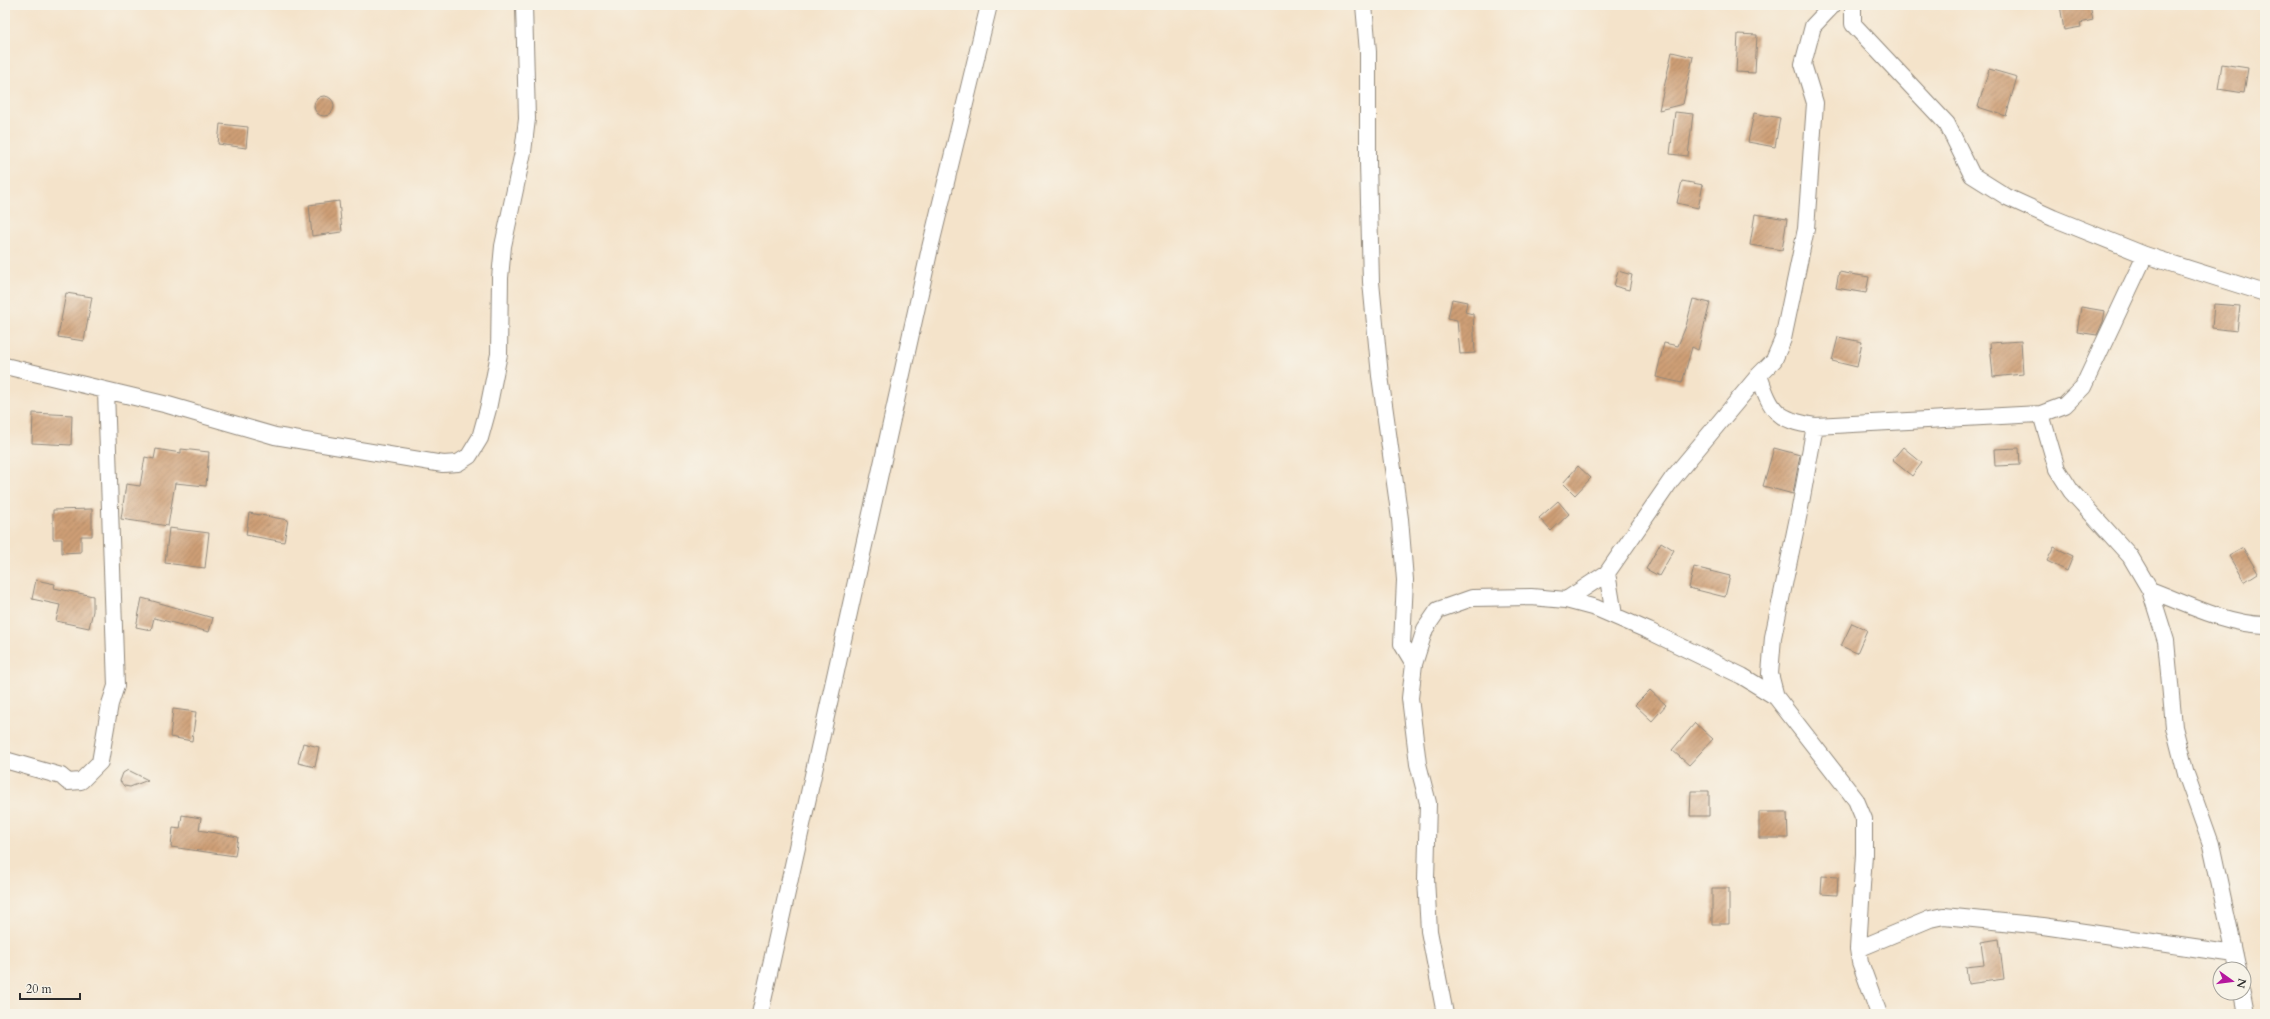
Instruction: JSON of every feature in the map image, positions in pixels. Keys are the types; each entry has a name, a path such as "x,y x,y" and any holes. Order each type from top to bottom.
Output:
{"street":[{"path":"5,366 168,405 275,436 332,447 443,464 458,463 469,456 480,438 488,409 499,354 500,278 503,246 523,152 527,119 524,5"},
{"path":"760,1014 930,248 989,5"},
{"path":"1364,5 1368,52 1368,163 1371,282 1380,376 1400,519 1405,580 1402,644 1414,664"},
{"path":"1566,600 1607,574 1672,479 1759,375 1774,360 1783,339 1806,229 1815,103 1803,64 1813,26 1832,5"},
{"path":"1853,5 1853,24 1947,124 1972,175 2007,197 2053,218 2144,255 2265,293"},
{"path":"1759,375 1766,396 1779,416 1791,422 1814,426 2041,414 2065,405 2083,387 2144,255"},
{"path":"5,760 61,776 68,782 81,781 100,762 110,704 116,686 106,391"},
{"path":"1858,949 1930,919 1944,916 2043,926 2237,961 2211,844 2186,774 2174,727 2166,641 2150,590 2130,556 2071,491 2061,474 2049,444 2041,414"},
{"path":"1776,697 1770,674 1773,637 1800,508 1814,426"},
{"path":"1607,574 1614,615"},
{"path":"2150,590 2220,616 2249,624 2265,625"},
{"path":"1445,1014 1429,931 1426,878 1428,803 1418,764 1410,698 1414,664 1426,629 1438,610 1472,598 1531,597 1566,600 1614,615 1742,676 1776,697 1856,800 1864,819 1864,854 1858,949 1860,962 1879,1014"},
{"path":"2244,1001 2246,1014"}],"building":[{"path":"2060,5 2090,5 2093,20 2080,23 2081,27 2064,30"},
{"path":"1738,34 1757,35 1755,73 1736,72"},
{"path":"1672,52 1693,57 1683,104 1659,110"},
{"path":"2222,64 2248,68 2244,93 2218,89"},
{"path":"1989,69 2017,77 2006,116 1978,107"},
{"path":"324,96 331,99 334,106 331,113 324,116 317,113 314,106 317,99"},
{"path":"1675,112 1693,114 1688,156 1670,154"},
{"path":"1754,113 1780,118 1775,147 1748,142"},
{"path":"220,124 248,127 246,148 218,144"},
{"path":"1682,181 1703,185 1698,208 1677,203"},
{"path":"339,201 342,232 312,236 309,205"},
{"path":"1755,214 1787,219 1782,250 1750,245"},
{"path":"1618,271 1632,275 1629,290 1614,286"},
{"path":"1839,272 1869,277 1866,293 1836,288"},
{"path":"66,293 92,297 84,341 58,337"},
{"path":"1452,299 1467,302 1465,312 1473,314 1475,353 1460,354 1457,320 1448,318"},
{"path":"1693,299 1710,303 1698,350 1692,347 1682,383 1656,377 1664,343 1678,346 1686,326"},
{"path":"2214,304 2240,306 2237,331 2212,328"},
{"path":"2081,307 2105,311 2103,322 2097,335 2077,332"},
{"path":"1838,337 1862,342 1857,367 1832,361"},
{"path":"2021,341 2023,374 1993,377 1990,343"},
{"path":"33,413 72,415 71,445 32,443"},
{"path":"1903,447 1922,463 1912,476 1892,460"},
{"path":"1774,448 1800,455 1793,494 1763,486"},
{"path":"2019,448 2020,465 1995,466 1994,449"},
{"path":"156,449 181,453 181,449 209,452 206,486 175,483 168,526 121,519 126,484 140,486 145,457 154,459"},
{"path":"1578,466 1591,478 1575,495 1563,483"},
{"path":"1558,501 1569,514 1551,531 1539,518"},
{"path":"92,509 92,536 81,536 81,552 62,553 62,539 53,539 53,510"},
{"path":"249,513 288,520 284,542 246,535"},
{"path":"169,528 209,533 205,568 165,563"},
{"path":"1661,542 1674,550 1659,576 1646,569"},
{"path":"2054,547 2073,556 2067,571 2047,561"},
{"path":"2243,548 2258,573 2244,582 2229,556"},
{"path":"1694,567 1730,576 1725,597 1689,588"},
{"path":"36,580 55,584 54,588 93,596 93,611 89,628 56,621 60,605 32,599"},
{"path":"142,598 213,618 209,632 154,618 151,630 136,627"},
{"path":"1852,623 1867,630 1857,653 1841,646"},
{"path":"1650,690 1666,705 1652,721 1635,705"},
{"path":"173,709 196,712 192,741 170,737"},
{"path":"1695,723 1713,739 1689,765 1672,750"},
{"path":"303,743 319,747 315,767 298,763"},
{"path":"128,770 148,780 130,787 124,786 120,781 123,773"},
{"path":"1691,791 1709,791 1709,816 1690,816"},
{"path":"1759,812 1787,812 1788,838 1759,838"},
{"path":"182,815 201,818 199,830 238,837 235,856 171,847 173,828 180,829"},
{"path":"1822,876 1838,877 1837,895 1821,894"},
{"path":"1712,888 1729,888 1729,924 1712,924"},
{"path":"1999,939 2004,979 1968,984 1966,967 1984,965 1981,942"}]}
